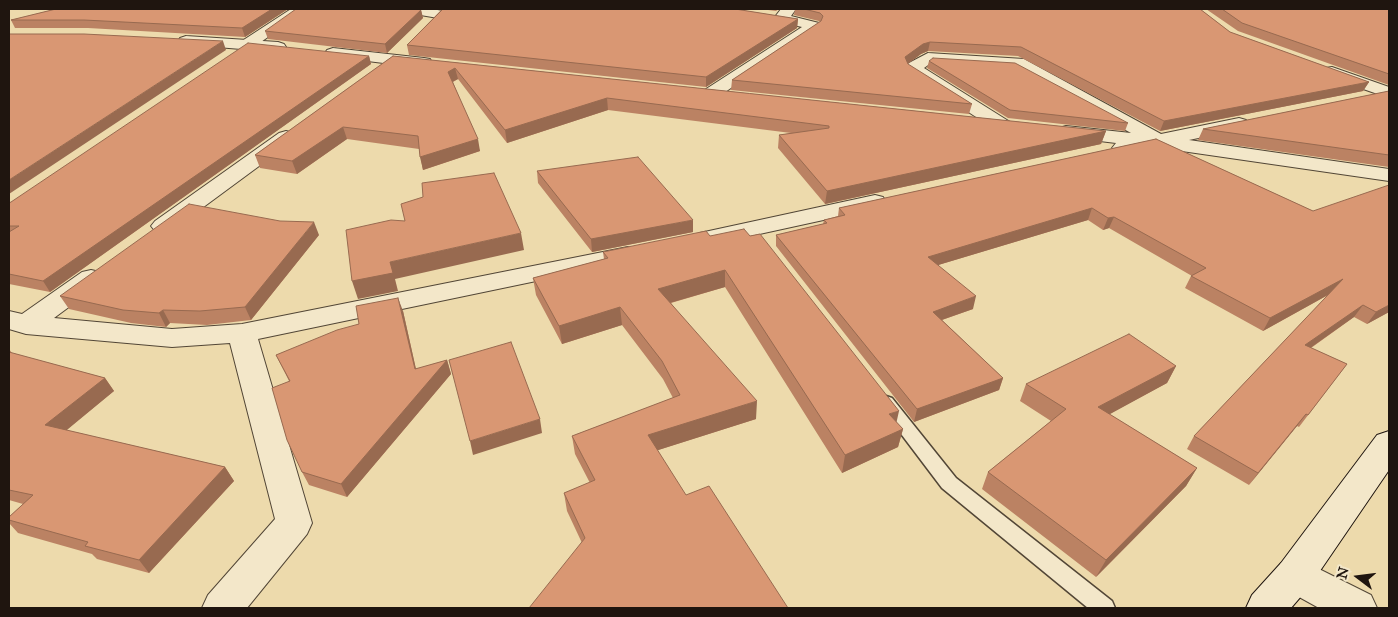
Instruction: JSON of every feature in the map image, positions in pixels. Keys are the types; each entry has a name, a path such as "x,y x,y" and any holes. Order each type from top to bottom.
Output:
{"street":[{"path":"223,61 300,9"},
{"path":"408,9 441,14 425,27"},
{"path":"709,95 814,26 785,13 764,15"},
{"path":"168,40 248,44 296,49"},
{"path":"316,51 399,53 442,65"},
{"path":"369,77 399,53"},
{"path":"1003,126 913,68 928,58 1018,63 1155,140"},
{"path":"1315,66 1389,93"},
{"path":"690,93 739,98"},
{"path":"1360,100 1389,93"},
{"path":"1083,156 1255,121"},
{"path":"146,238 306,122"},
{"path":"964,122 1023,128"},
{"path":"1052,131 1155,140 1389,175"},
{"path":"684,243 758,237 898,197"},
{"path":"17,323 172,338 242,333 646,251"},
{"path":"17,323 106,267"},
{"path":"222,608 294,523 242,333"},
{"path":"1266,608 1296,575 1389,444"},
{"path":"1296,575 1356,608"}],"lane":[{"path":"877,391 949,484 1104,608"}],"building":[{"path":"56,9 272,9 242,28 84,20 11,20"},
{"path":"296,9 421,10 385,44 265,31"},
{"path":"443,9 735,9 798,19 706,77 407,45"},
{"path":"804,9 1200,9 1230,32 1369,82 1164,121 1021,47 930,42 923,44 905,57 908,64 972,104 732,80 821,21 823,16 820,13"},
{"path":"1222,9 1389,9 1389,74 1242,23"},
{"path":"9,34 84,34 223,41 9,180"},
{"path":"248,43 369,56 43,281 9,274 9,232 19,226 9,226 9,203"},
{"path":"393,56 1106,131 827,191 779,135 829,128 829,126 607,98 505,130 455,68 448,72 478,139 420,157 418,136 343,127 292,161 255,155"},
{"path":"933,58 1015,63 1128,123 1010,110 929,61"},
{"path":"1389,91 1389,155 1203,129"},
{"path":"1156,139 1313,211 1389,185 1389,305 1376,312 1363,305 1305,345 1347,364 1308,415 1306,414 1258,473 1194,436 1343,279 1270,318 1191,276 1206,268 1114,217 1108,218 1092,208 928,257 976,296 933,312 1003,378 917,409 776,235 827,223 824,220 845,215 839,208"},
{"path":"638,157 693,220 591,239 537,171"},
{"path":"494,173 521,233 390,262 393,273 352,281 346,230 391,220 405,221 401,204 423,197 422,183"},
{"path":"189,204 280,221 314,222 245,307 200,311 163,310 159,313 123,310 60,296"},
{"path":"744,229 750,236 760,234 899,411 889,414 903,429 845,455 725,270 658,289 757,401 648,435 686,495 709,486 788,608 529,608 585,538 564,493 595,480 572,436 680,395 662,361 620,307 559,326 533,278 608,258 603,252 706,231 710,236"},
{"path":"398,298 415,369 447,360 341,484 302,472 287,440 272,388 290,381 276,355 337,330 359,324 356,306"},
{"path":"1129,334 1176,366 1098,407 1197,468 1106,560 988,472 1066,409 1026,384"},
{"path":"511,342 540,419 470,441 449,360"},
{"path":"9,352 105,378 45,425 225,467 139,560 85,546 88,542 9,520 9,517 33,495 9,490"}]}
